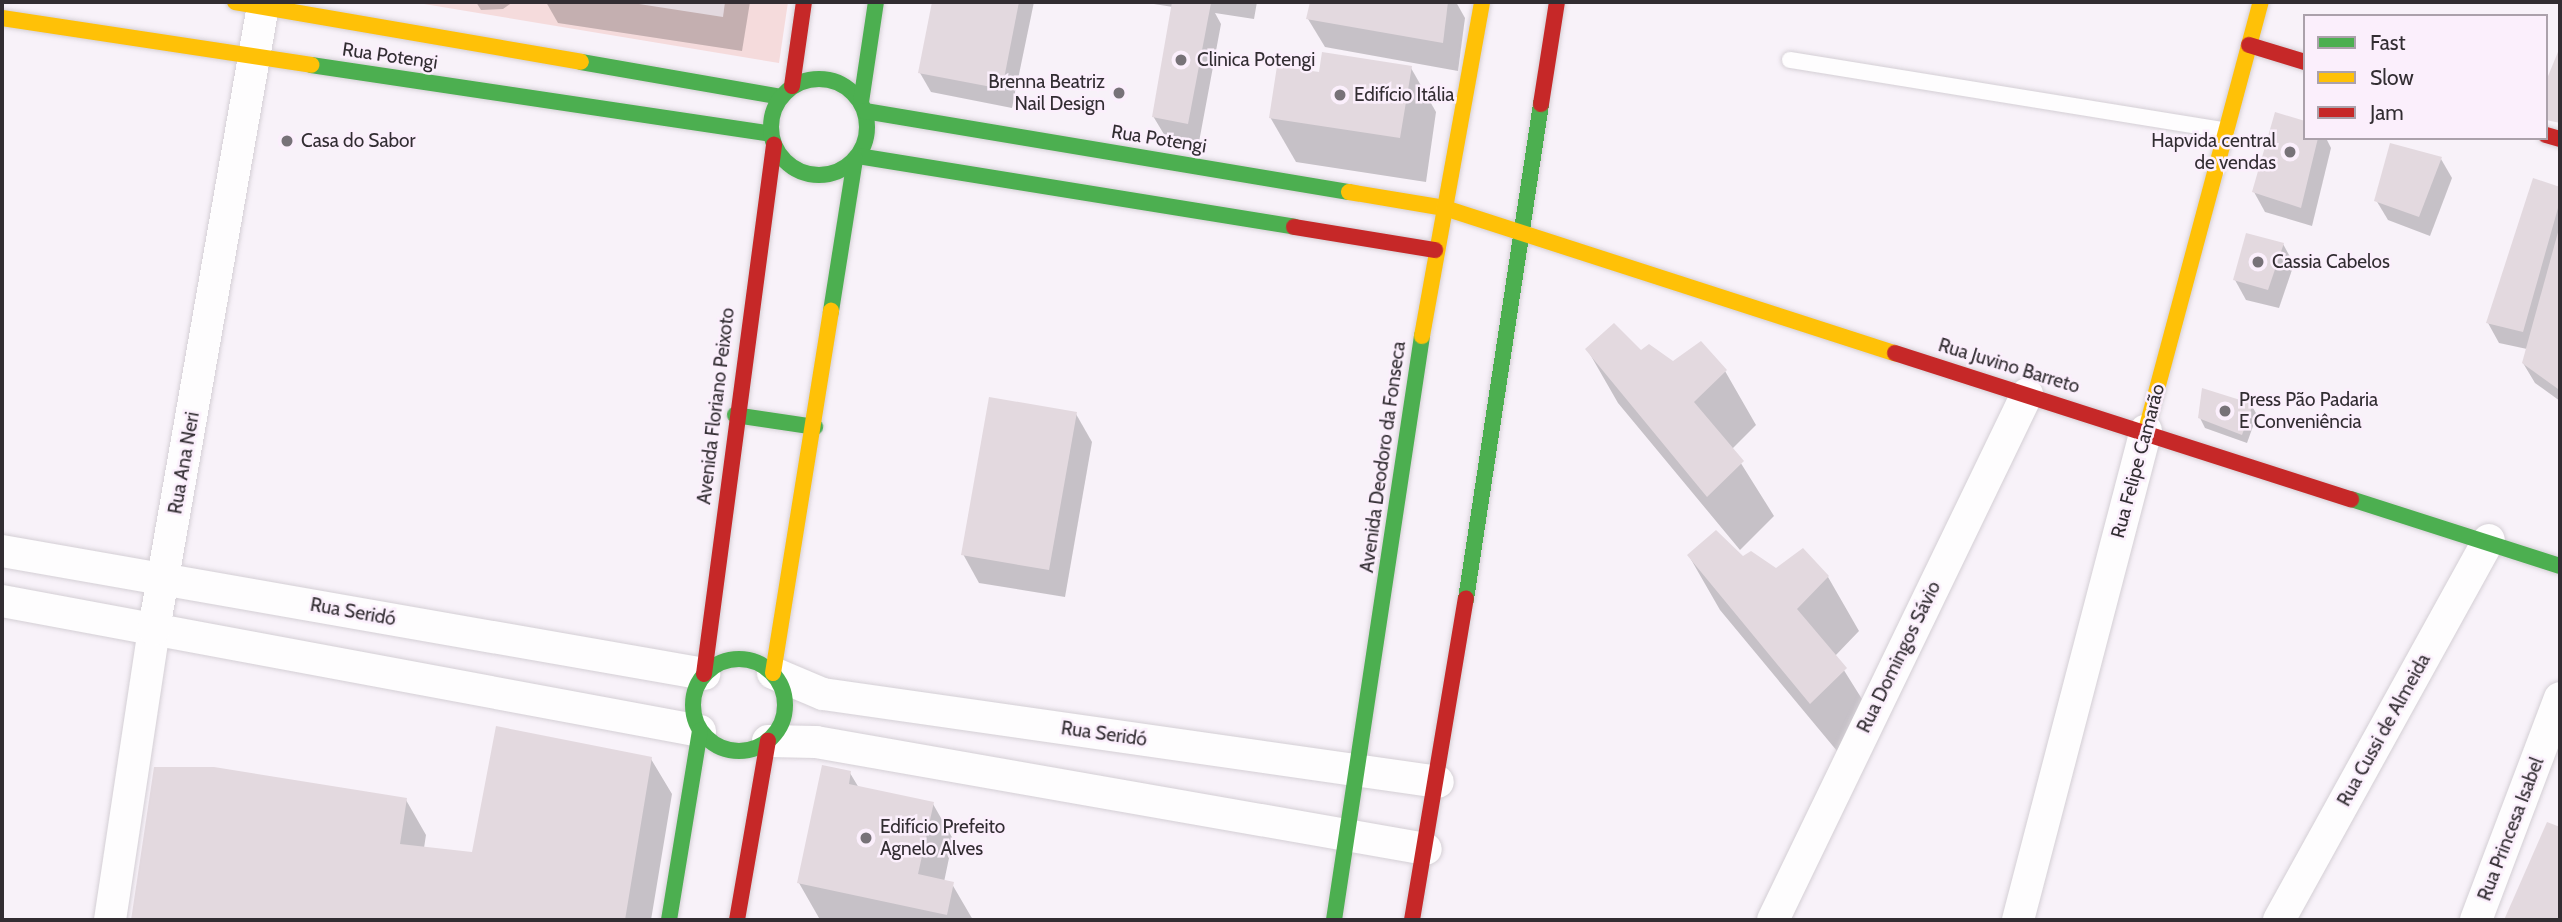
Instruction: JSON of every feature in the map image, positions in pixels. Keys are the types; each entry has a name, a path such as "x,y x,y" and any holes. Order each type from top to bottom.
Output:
{"main road":[{"path":"804,2 787,92 771,121 773,139 790,166 815,175 843,169 857,158 1435,250"},
{"path":"773,673 857,158 867,134 863,106 876,2"},
{"name":"Avenida Deodoro da Fonseca","path":"1334,920 1349,835 1435,250 1482,2"},
{"path":"1412,920 1438,782 1519,230 1557,2"},
{"name":"Rua Felipe Camarão","path":"2146,430 2261,2"},
{"name":"Rua Potengi","path":"249,4 787,92"},
{"name":"Rua Potengi","path":"2,18 773,139"},
{"path":"2249,45 2303,61"},
{"path":"787,92 822,79 844,86 863,106"},
{"name":"Rua Potengi","path":"863,106 1445,208"},
{"name":"Avenida Floriano Peixoto","path":"704,674 773,139"},
{"name":"Rua Juvino Barreto","path":"1445,208 2489,540 2560,566"},
{"path":"736,415 815,427"},
{"path":"669,920 700,731 692,702 704,674 731,659 761,664 773,673 782,686 784,716 768,741 737,920"},
{"path":"700,731 711,742 732,750 755,749 768,741"}],"street":[{"name":"Rua Ana Neri","path":"110,920 155,629 253,57 249,4"},
{"name":"Rua Domingos Sávio","path":"1773,920 2027,394"},
{"name":"Rua Felipe Camarão","path":"2018,920 2146,430"},
{"name":"Rua Cussi de Almeida","path":"2279,920 2489,540"},
{"name":"Rua Seridó","path":"2,551 704,674"},
{"path":"2,601 700,731"},
{"name":"Rua Seridó","path":"773,673 823,694 1438,782"},
{"name":"Rua Princesa Isabel","path":"2476,920 2560,698"},
{"path":"768,741 816,742 1426,849"}],"lane":[{"path":"1790,60 2226,131"}],"shaded area":[{"path":"412,2 788,2 779,63"}],"building":[{"path":"626,2 725,2 723,17"},
{"path":"932,2 1019,2 1002,89 918,73"},
{"name":"Clinica Potengi","path":"1172,2 1211,3 1188,124 1152,117"},
{"path":"1310,2 1448,2 1443,43 1306,19"},
{"path":"2560,47 2560,123 2548,120 2548,76"},
{"name":"Edifício Itália","path":"1322,52 1412,66 1400,138 1269,118 1277,66 1319,72"},
{"name":"Hapvida central de vendas","path":"2275,112 2303,120 2303,140 2318,140 2301,208 2252,192"},
{"path":"2390,143 2442,157 2419,217 2374,201"},
{"path":"2533,178 2560,187 2560,201 2523,332 2486,323"},
{"path":"2560,225 2560,378 2558,389 2522,363"},
{"name":"Cassia Cabelos","path":"2246,233 2284,243 2268,290 2233,280"},
{"path":"1614,323 1641,350 1649,344 1673,361 1701,341 1727,370 1694,402 1744,461 1707,497 1585,349"},
{"name":"Press Pão Padaria E Conveniência","path":"2202,388 2253,404 2242,435 2198,418"},
{"path":"989,397 1077,412 1049,570 961,555"},
{"path":"1716,530 1743,556 1751,551 1776,568 1803,548 1829,576 1797,609 1847,668 1810,704 1687,555"},
{"path":"496,726 652,757 625,920 131,920 154,767 214,767 407,798 400,844 472,852"},
{"name":"Edifício Prefeito Agnelo Alves","path":"822,765 851,771 849,784 934,802 918,874 954,882 947,915 797,883"},
{"path":"2547,822 2560,827 2560,920 2504,920"}],"traffic: fast":[{"path":"861,102 876,2"},
{"path":"581,62 781,97"},
{"path":"311,65 771,134"},
{"path":"819,79 837,83 853,93 863,109 867,127 863,145 853,161 837,171 819,175 801,171 785,161 775,145 771,127 775,109 785,93 801,83 819,79"},
{"path":"1466,599 1541,104"},
{"path":"865,111 1349,192"},
{"path":"858,156 1294,227"},
{"path":"831,311 855,159"},
{"path":"1334,920 1422,336"},
{"path":"735,415 815,427"},
{"path":"2351,499 2560,566"},
{"path":"739,659 757,662 772,672 782,687 785,705 782,723 772,738 757,748 739,751 721,748 706,738 696,723 693,705 696,687 706,672 721,662 739,659"},
{"path":"669,920 700,731"}],"traffic: slow":[{"path":"235,2 581,62"},
{"path":"1422,336 1482,2"},
{"path":"2146,430 2261,2"},
{"path":"2,18 311,65"},
{"path":"1349,192 1445,208 1895,353"},
{"path":"773,673 831,311"}],"traffic: jam":[{"path":"792,86 804,2"},
{"path":"1541,104 1557,2"},
{"path":"2249,45 2303,61"},
{"path":"2548,136 2560,139"},
{"path":"704,674 774,145"},
{"path":"1294,227 1435,250"},
{"path":"1895,353 2351,499"},
{"path":"1412,920 1466,599"},
{"path":"737,920 768,741"}],"place":[{"name":"Clinica Potengi","path":"1181,60"},
{"name":"Brenna Beatriz Nail Design","path":"1119,93"},
{"name":"Edifício Itália","path":"1340,95"},
{"name":"Casa do Sabor","path":"287,141"},
{"name":"Hapvida central de vendas","path":"2290,152"},
{"name":"Cassia Cabelos","path":"2258,262"},
{"name":"Press Pão Padaria E Conveniência","path":"2225,411"},
{"name":"Edifício Prefeito Agnelo Alves","path":"866,838"}]}
